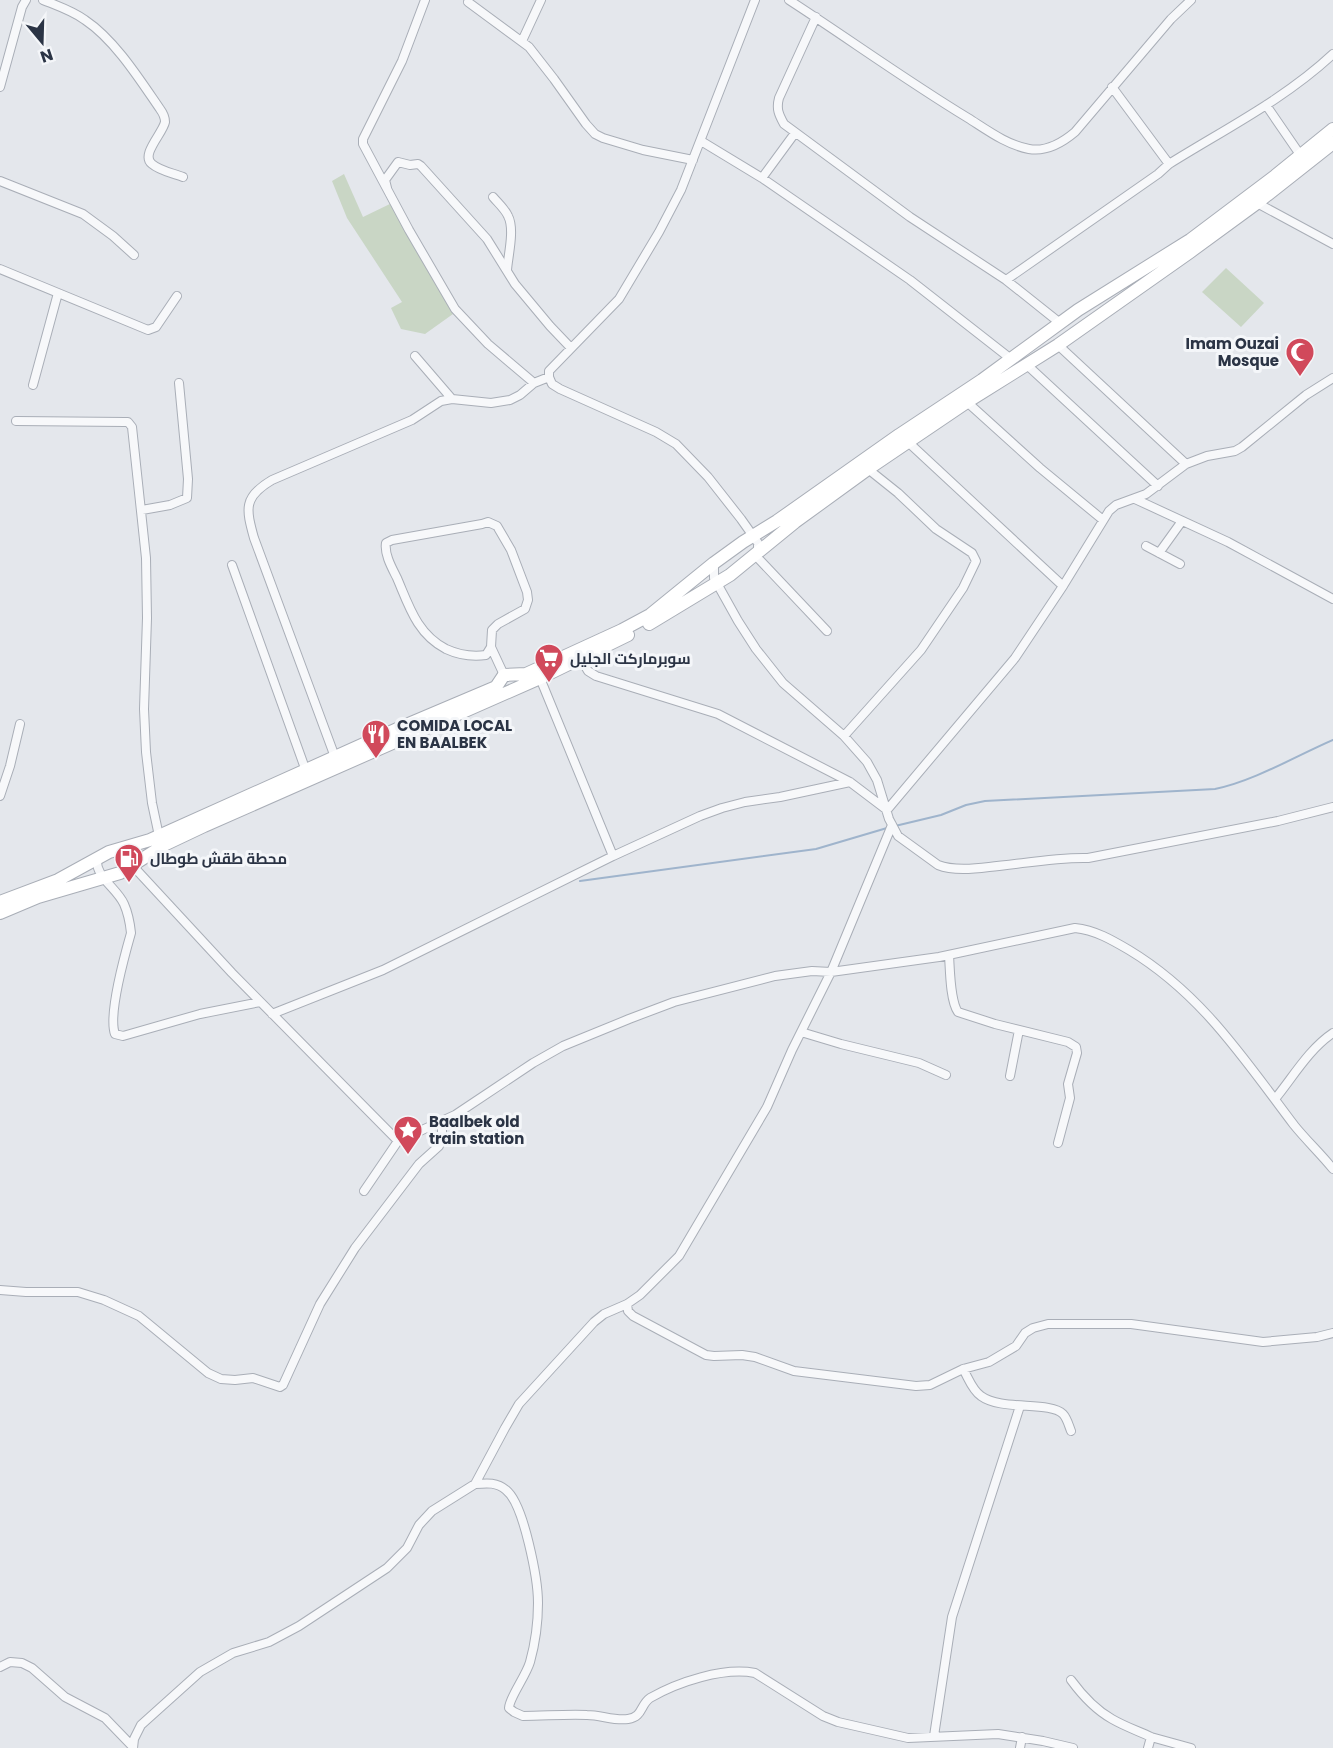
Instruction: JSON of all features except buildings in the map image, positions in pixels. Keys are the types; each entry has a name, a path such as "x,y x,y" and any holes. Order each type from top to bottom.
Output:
{"main road":[{"path":"0,902 58,880 109,852 159,836 496,687 504,675 526,674 633,624 665,603 714,563 1011,359 1078,310 1190,240 1333,129"},
{"path":"0,913 38,897 120,873 166,844 540,678 655,620 730,575 795,522 868,469 1088,324 1257,203 1333,143"},
{"path":"1078,310 1088,324"},
{"path":"1044,335 1049,346 1055,347"}],"street":[{"path":"0,87 22,7 26,0"},
{"path":"44,0 86,20 116,49 165,118 148,154 149,161 153,165 183,177"},
{"path":"425,0 402,61 363,139 387,189 455,309 484,340 534,383"},
{"path":"522,41 541,0"},
{"path":"754,0 701,141 671,210 623,293 551,369 549,376 552,384 560,389 656,432 676,444 708,477 753,536 758,543 757,555 827,631"},
{"path":"789,0 947,106 1012,144 1031,149 1053,147 1068,139 1171,19 1191,0"},
{"path":"468,2 522,41 542,62 580,117 595,134 623,144 693,160"},
{"path":"816,17 778,104 780,118 795,133 910,217 1006,280 1060,323"},
{"path":"1006,280 1169,164 1305,79 1333,54"},
{"path":"1112,87 1169,164"},
{"path":"1266,105 1301,156"},
{"path":"762,178 795,133"},
{"path":"701,141 762,178 910,280 1011,359"},
{"path":"387,189 385,180 398,162 418,164 487,239 515,284 571,348"},
{"path":"0,181 83,214 134,255"},
{"path":"494,197 510,221 507,271"},
{"path":"1257,203 1333,244"},
{"path":"0,269 148,330 156,327 177,296"},
{"path":"33,385 58,293"},
{"path":"1055,347 1186,464"},
{"path":"416,356 452,399"},
{"path":"1027,365 1158,486"},
{"path":"335,757 254,538 248,515 250,501 258,489 272,480 397,426 435,404 452,399 504,402 516,398 534,383 549,376"},
{"path":"887,810 1015,658 1112,508 1135,499 1158,486 1186,464 1242,447 1306,395 1333,378"},
{"path":"142,510 170,505 186,498 188,479 179,383"},
{"path":"967,402 1040,468 1103,520"},
{"path":"16,421 128,422 133,430 142,510 147,602 144,729 152,803 159,836"},
{"path":"908,441 1063,586"},
{"path":"844,736 921,650 963,588 976,561 972,553 936,529 898,493 868,469"},
{"path":"1135,499 1228,542 1333,598"},
{"path":"1159,554 1182,521"},
{"path":"491,647 486,655 470,657 450,651 431,640 414,617 389,561 385,549 386,543 489,522 497,526 511,550 526,588 528,600 525,609 498,624 492,630 491,647 504,675"},
{"path":"1146,546 1180,564"},
{"path":"714,563 713,574 716,583 743,630 772,669 783,683 844,736 867,762 877,780 898,836 944,868 978,868 1068,858 1088,858 1289,819 1333,807"},
{"path":"231,565 306,771"},
{"path":"580,659 588,671 596,676 718,714 850,782 887,810"},
{"path":"540,678 613,856"},
{"path":"0,796 20,724"},
{"path":"272,1014 383,970 684,822 722,808 850,782"},
{"path":"475,1484 519,1404 594,1322 604,1314 627,1304 640,1295 679,1256 767,1107 831,972 892,825"},
{"path":"120,850 128,856 132,865 260,1002 398,1141"},
{"path":"97,859 97,867 124,904 130,922 131,933 115,1003 112,1027 115,1034 123,1036 200,1014 260,1002"},
{"path":"364,1191 398,1141 462,1110 545,1055 674,1002 775,976 812,971 831,972 949,955 1069,929 1085,929 1102,935 1150,963 1187,994 1238,1048 1296,1127 1333,1169"},
{"path":"949,955 953,1000 958,1012 1068,1042 1076,1047 1077,1053 1068,1084 1070,1098 1058,1143"},
{"path":"1010,1076 1019,1030"},
{"path":"801,1032 919,1063 946,1075"},
{"path":"1275,1099 1314,1050 1333,1033"},
{"path":"0,1290 78,1292 104,1300 139,1316 208,1373 221,1379 253,1378 280,1387 283,1385 320,1304 355,1248 419,1164 439,1146 442,1140 442,1121"},
{"path":"627,1304 628,1311 645,1324 706,1355 742,1355 755,1357 794,1371 916,1386 930,1385 963,1369 989,1362 1016,1346 1025,1333 1048,1324 1131,1324 1263,1342 1317,1337 1333,1333"},
{"path":"963,1369 981,1396 1011,1406 1036,1406 1058,1411 1064,1415 1071,1431"},
{"path":"934,1736 952,1617 1020,1406"},
{"path":"133,1748 134,1739 141,1725 200,1672 233,1653 269,1642 299,1626 387,1568 406,1548 432,1511 475,1484 491,1483 505,1489 515,1500 527,1533 538,1600 538,1617 531,1654 525,1674 509,1704 509,1708 514,1712 523,1716 586,1715 614,1720 633,1718 642,1712 650,1699 676,1685 711,1676 746,1671 755,1673 823,1716 838,1722 908,1738 998,1734 1073,1748"},
{"path":"0,1667 10,1662 22,1663 32,1668 57,1691 105,1718 133,1748"},
{"path":"1071,1680 1102,1713 1113,1720 1151,1737 1191,1748"},
{"path":"1020,1748 1022,1737"},
{"path":"1148,1748 1151,1737"}],"green space":[{"path":"344,174 363,217 394,202 453,314 425,334 401,329 391,308 402,302 347,218 332,181"},
{"path":"1226,268 1264,303 1241,327 1202,292"}],"waterway":[{"path":"895,826 985,801 1215,789 1260,774 1333,740"},
{"path":"580,881 816,849 887,828"}],"place":[{"name":"Imam Ouzai Mosque","path":"1300,378"},
{"name":"سوبرماركت الجليل","path":"549,684"},
{"name":"COMIDA LOCAL EN BAALBEK","path":"376,760"},
{"name":"محطة طقش طوطال","path":"129,884"},
{"name":"Baalbek old train station","path":"408,1156"}]}
